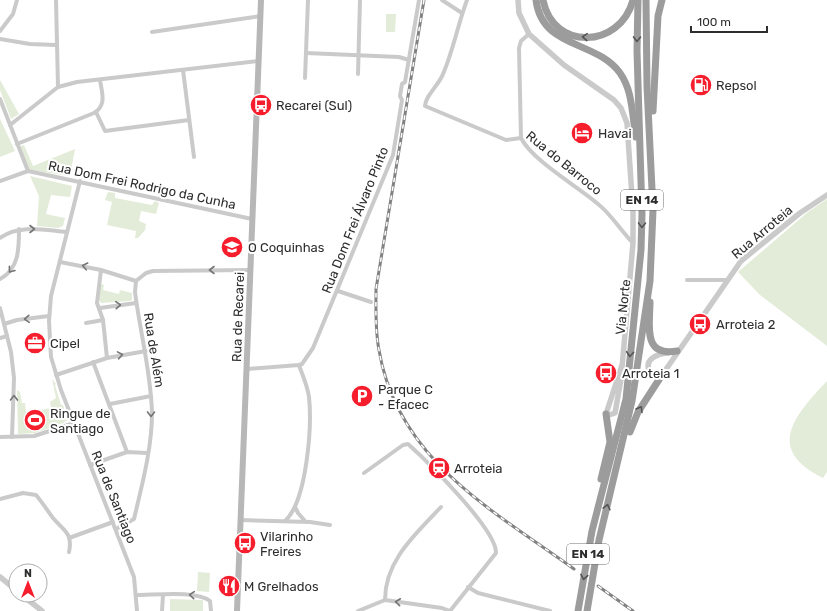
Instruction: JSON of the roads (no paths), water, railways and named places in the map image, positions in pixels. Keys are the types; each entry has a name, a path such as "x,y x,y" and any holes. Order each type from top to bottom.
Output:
{"highway":[{"path":"536,0 539,14 550,30 560,38 603,58 613,65 620,73 631,99 641,165"},
{"path":"544,0 548,15 564,31 571,35 587,38 604,35 620,25 630,12 633,0"},
{"name":"Via Norte","path":"578,611 592,531 626,399 641,250 641,165 637,51 638,0"},
{"name":"Via Norte","path":"587,611 599,540 632,401 650,281 652,187 647,86 646,0"},
{"path":"652,187 653,94 658,16 662,0"},
{"path":"650,281 650,336 654,346 659,350 674,352"},
{"path":"613,485 618,474 632,423 660,378"},
{"path":"601,498 601,480 610,442 606,414"}],"main road":[{"name":"Rua de Recarei","path":"238,611 252,219 262,0"}],"street":[{"path":"0,31 13,14 17,0"},
{"path":"56,0 58,87"},
{"path":"305,78 308,0"},
{"path":"358,74 360,0"},
{"name":"Rua Dom Frei Álvaro Pinto","path":"298,365 302,364 313,348 338,291 395,148 402,100 400,96 402,84 405,82 419,0"},
{"path":"442,0 462,13 467,0"},
{"path":"518,0 519,13 529,34 564,65 614,100 625,115 629,143 633,243 621,379 614,415 606,414"},
{"name":"Rua do Barroco","path":"462,13 444,74 436,88 426,100 425,106 506,140 521,138 525,146 550,168 600,205 633,243"},
{"path":"152,32 261,16"},
{"path":"521,138 519,48 521,41 529,34"},
{"path":"0,39 30,44 56,45"},
{"path":"306,53 399,57 409,60"},
{"path":"10,125 58,87 77,82 259,61"},
{"path":"183,70 194,157"},
{"path":"17,144 96,112 100,109 103,103 100,80"},
{"path":"0,99 28,171 0,181"},
{"path":"96,112 105,131 189,120"},
{"name":"Rua Dom Frei Rodrigo da Cunha","path":"28,171 252,219"},
{"name":"Rua de Santiago","path":"80,181 51,296 49,336 56,375 134,577 137,595 137,611"},
{"name":"Rua Arroteia","path":"660,378 674,352 741,261 800,213 827,195"},
{"path":"0,279 8,275 16,264 19,229"},
{"path":"0,238 11,231 19,229 66,232"},
{"path":"60,262 101,270 136,281 146,273 153,271 251,270"},
{"path":"101,270 97,303 103,320 107,358"},
{"path":"687,280 727,280"},
{"name":"Rua de Além","path":"116,529 134,518 147,453 152,415 146,351 136,303 136,281"},
{"path":"338,291 371,302"},
{"path":"100,308 136,303"},
{"path":"0,308 7,336 14,378 12,437"},
{"path":"4,324 17,320 49,316"},
{"path":"86,323 103,320"},
{"path":"0,338 7,336"},
{"path":"56,375 107,358 146,351"},
{"path":"660,378 650,373 648,364 650,360 660,354 674,352"},
{"path":"93,362 127,452"},
{"path":"247,369 298,365 305,376 309,397 309,434 306,467 295,508 291,515 284,521"},
{"path":"110,404 151,396"},
{"path":"0,437 34,436 74,423"},
{"path":"358,611 385,600 442,608 450,611 468,587 491,562 496,553 496,547 460,496 408,444 403,445 364,473"},
{"path":"90,465 127,452 147,453"},
{"path":"0,499 23,493 36,495 53,518 66,530 71,543 69,552"},
{"path":"385,600 386,584 397,555 441,507"},
{"path":"295,508 305,522"},
{"path":"241,520 305,522 330,525"},
{"path":"69,538 113,522"},
{"path":"0,577 8,584"},
{"path":"468,587 478,593 550,611"},
{"path":"137,595 188,594 206,597 210,601 211,611"},
{"path":"162,611 163,595"},
{"path":"32,603 42,611"}],"railway":[{"path":"424,0 376,289 376,327 379,350 389,388 406,422 427,452 452,478 481,503 574,569"},
{"path":"598,586 633,611"}],"place":[{"name":"Repsol","path":"701,85"},
{"name":"Recarei (Sul)","path":"261,105"},
{"name":"Havai","path":"582,133"},
{"name":"O Coquinhas","path":"232,247"},
{"name":"Arroteia 2","path":"700,324"},
{"name":"Cipel","path":"35,343"},
{"name":"Arroteia 1","path":"606,373"},
{"name":"Parque C - Efacec","path":"362,396"},
{"name":"Ringue de Santiago","path":"35,420"},
{"name":"Arroteia","path":"439,468"},
{"name":"Vilarinho Freires","path":"245,543"},
{"name":"M Grelhados","path":"229,586"}]}
